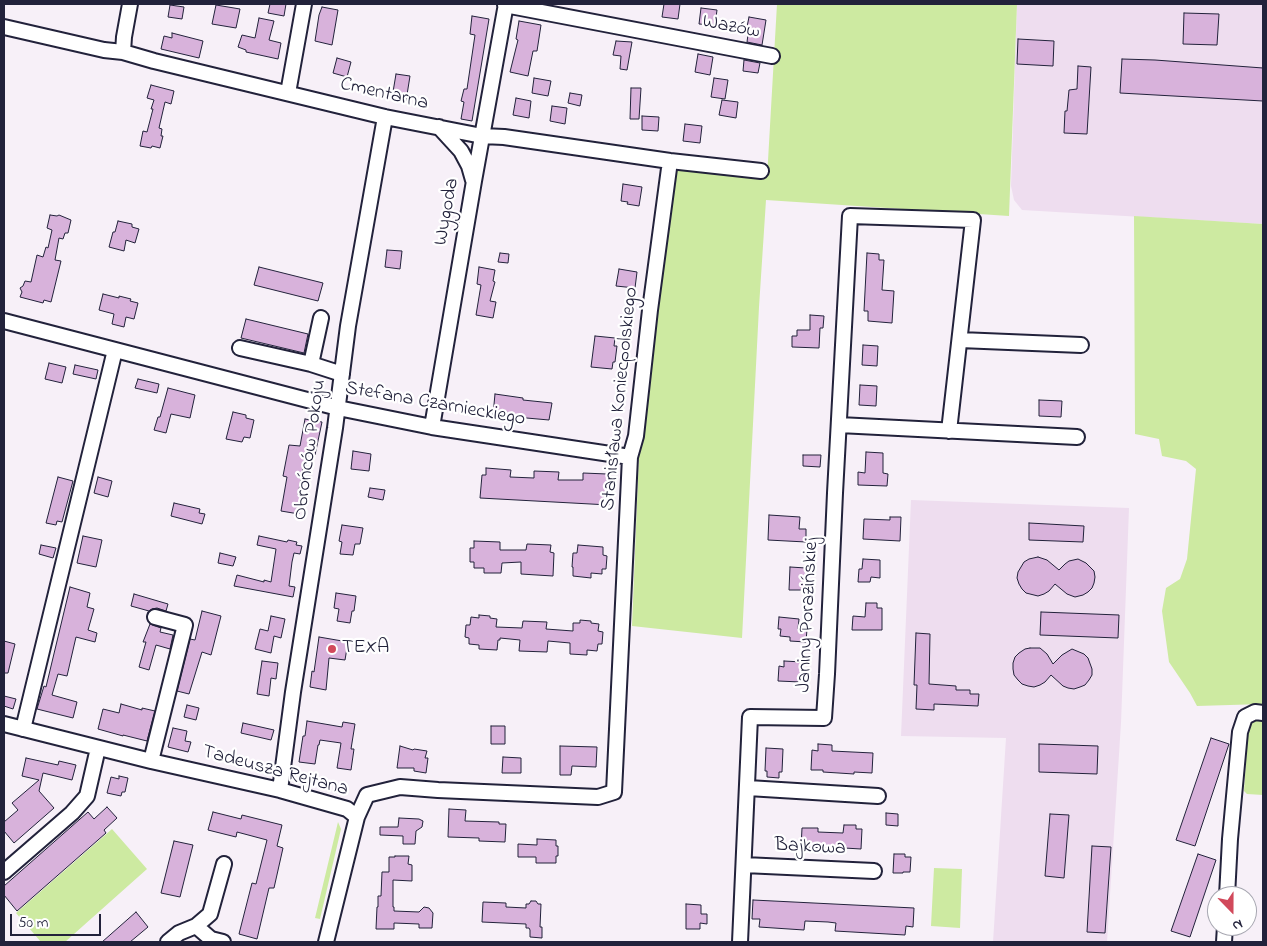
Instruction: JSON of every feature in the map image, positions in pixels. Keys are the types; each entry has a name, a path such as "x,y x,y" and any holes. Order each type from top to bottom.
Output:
{"street":[{"path":"123,52 130,4"},
{"path":"288,93 304,4"},
{"name":"Wazów","path":"505,4 772,56"},
{"name":"Wygoda","path":"432,427 505,4"},
{"name":"Cmentarna","path":"4,27 104,50 123,52 385,117 439,128 482,136 504,137 670,161 761,171"},
{"name":"Obrońców Pokoju","path":"280,790 293,692 338,408 348,326 385,117"},
{"path":"439,128 461,152 469,166 474,181"},
{"name":"Stanisława Koniecpolskiego","path":"614,792 630,457 636,436 650,310 670,161"},
{"name":"Janiny Porazińskiej","path":"740,942 750,717 824,718 828,674 850,216 973,220 960,340"},
{"path":"311,364 321,318"},
{"name":"Stefana Czarnieckiego","path":"4,320 338,408 432,427 630,457"},
{"path":"949,430 960,340 1081,345"},
{"path":"240,348 311,364 342,374"},
{"path":"23,729 115,350"},
{"path":"839,425 1077,437"},
{"path":"151,761 185,625 155,617"},
{"path":"1228,886 1240,732 1245,717 1256,712 1263,712"},
{"name":"Tadeusza Rejtana","path":"4,724 151,761 280,790 347,809 356,817 367,795 400,786 438,790 598,797 614,792"},
{"path":"4,872 72,813 87,796 98,748"},
{"path":"748,788 878,796"},
{"path":"326,942 356,817"},
{"path":"168,942 179,933 196,926 210,914 224,864"},
{"name":"Bajkowa","path":"744,865 874,871"},
{"path":"196,926 211,939 223,942"}],"shaded area":[{"path":"1017,4 1263,4 1263,224 1022,210 1014,200 1011,186"},
{"path":"911,500 1129,508 1121,723 1107,942 993,942 1006,738 901,736"}],"green space":[{"path":"777,4 1017,4 1009,216 766,200 742,638 632,626 639,454 676,169 767,178"},
{"path":"1134,216 1263,224 1263,704 1197,706 1169,662 1162,611 1166,588 1180,579 1187,559 1196,469 1186,461 1162,456 1159,439 1135,434"},
{"path":"1256,719 1263,720 1263,795 1247,794 1244,791 1248,730 1250,724"},
{"path":"338,822 341,829 320,919 315,918"},
{"path":"112,829 147,869 65,942 41,942 16,913"},
{"path":"934,868 962,869 960,928 931,926"}],"building":[{"path":"270,4 286,4 284,16 268,13"},
{"path":"664,4 680,4 678,19 662,17"},
{"path":"170,5 184,7 182,19 168,17"},
{"path":"216,5 240,9 236,28 212,24"},
{"path":"322,7 338,10 332,45 315,41"},
{"path":"701,8 717,10 715,25 699,24"},
{"path":"1184,13 1219,14 1217,45 1183,44"},
{"path":"472,16 489,19 472,121 461,119 464,102 461,101 464,89 467,89 475,35 470,34"},
{"path":"749,17 766,20 762,45 747,42"},
{"path":"259,18 274,21 269,40 281,43 278,59 246,52 246,50 238,47 242,35 255,38"},
{"path":"519,21 541,25 537,51 533,51 528,76 510,72 518,40 516,39"},
{"path":"172,33 203,41 199,58 161,49 164,36 172,38"},
{"path":"1018,39 1054,41 1053,66 1017,64"},
{"path":"616,41 632,42 627,70 620,69 621,56 613,55"},
{"path":"698,54 713,57 710,75 695,72"},
{"path":"337,58 351,62 347,77 333,73"},
{"path":"1122,59 1263,68 1263,101 1120,93"},
{"path":"744,60 760,63 758,73 743,71"},
{"path":"1078,66 1091,67 1087,134 1064,133 1065,111 1067,111 1069,90 1077,89"},
{"path":"396,74 410,76 406,101 392,98"},
{"path":"534,78 551,81 548,96 532,93"},
{"path":"714,78 728,80 725,99 711,97"},
{"path":"151,85 174,91 171,104 165,102 159,128 162,129 161,136 163,136 160,148 140,146 143,131 147,132 153,109 151,109 154,100 147,98"},
{"path":"631,88 641,88 639,119 630,119"},
{"path":"570,93 582,95 580,106 568,103"},
{"path":"516,98 531,101 529,118 513,115"},
{"path":"722,100 738,102 736,118 719,115"},
{"path":"552,106 567,108 565,124 550,121"},
{"path":"642,116 659,117 658,131 642,130"},
{"path":"685,124 702,126 700,143 683,141"},
{"path":"623,184 642,187 639,206 621,201"},
{"path":"50,215 59,215 71,220 68,233 65,233 63,239 59,238 55,260 61,261 51,302 44,300 43,303 20,297 22,292 20,288 25,281 31,282 37,255 43,257 46,247 48,248 52,230 47,228"},
{"path":"118,221 132,224 132,227 139,229 135,243 126,240 124,251 109,247"},
{"path":"387,250 402,251 400,269 385,267"},
{"path":"500,253 509,254 508,263 498,262"},
{"path":"867,253 879,254 879,260 884,260 882,290 894,291 892,323 868,321 868,311 864,311"},
{"path":"259,267 323,283 318,301 254,285"},
{"path":"479,267 495,270 493,281 495,282 490,301 496,302 493,318 476,315 481,285 477,284"},
{"path":"619,269 637,272 635,288 616,286"},
{"path":"103,294 131,299 130,301 138,303 134,319 126,317 124,327 112,324 114,314 99,310"},
{"path":"810,315 824,316 823,328 820,328 819,348 792,347 792,336 797,336 797,330 810,330"},
{"path":"246,319 308,334 304,353 241,338"},
{"path":"595,336 615,338 614,346 617,346 612,369 591,367"},
{"path":"863,345 878,346 877,366 862,365"},
{"path":"49,363 66,367 62,383 45,379"},
{"path":"75,365 98,370 96,379 73,374"},
{"path":"138,379 159,384 157,393 135,388"},
{"path":"860,385 877,386 876,406 859,405"},
{"path":"168,388 195,395 190,418 171,414 166,433 154,430 158,417 160,417"},
{"path":"495,394 523,398 523,400 552,403 549,420 493,415"},
{"path":"1039,400 1062,401 1061,417 1039,416"},
{"path":"233,412 246,415 246,418 254,420 250,438 244,437 242,442 226,439"},
{"path":"305,419 322,422 315,455 308,454 306,468 303,468 298,495 303,496 299,514 281,511 287,477 283,476 289,445 300,446"},
{"path":"353,451 371,454 369,471 351,469"},
{"path":"866,452 883,453 883,473 888,474 887,486 858,485 858,472 865,473"},
{"path":"803,455 821,455 820,467 803,466"},
{"path":"486,468 511,470 510,477 534,478 534,471 559,472 558,480 583,480 583,473 607,474 607,482 611,482 609,505 480,498 482,475 486,475"},
{"path":"58,477 73,481 62,522 57,521 56,525 46,523"},
{"path":"98,477 112,481 108,497 94,493"},
{"path":"370,488 385,490 383,500 368,497"},
{"path":"174,503 200,509 199,513 205,514 202,524 171,516"},
{"path":"769,515 800,517 799,529 806,529 806,542 768,540"},
{"path":"890,517 901,517 900,541 863,539 864,519 890,520"},
{"path":"1029,523 1084,526 1083,542 1029,540"},
{"path":"342,525 363,528 360,544 355,544 353,555 340,554 342,542 339,541"},
{"path":"83,536 102,540 96,567 77,563"},
{"path":"259,536 287,542 288,540 297,542 296,545 302,546 300,554 294,553 292,562 289,586 295,587 293,597 234,586 237,575 271,582 276,549 257,545"},
{"path":"474,541 500,542 500,550 526,550 527,544 551,545 550,552 554,553 553,576 521,574 521,562 502,563 501,573 484,573 484,568 474,568 474,562 470,562 470,548 474,548"},
{"path":"41,545 56,548 53,558 39,554"},
{"path":"578,545 603,547 603,555 607,556 606,569 602,569 602,574 591,573 591,578 573,576 573,553 577,553"},
{"path":"220,553 236,557 233,566 218,563"},
{"path":"1038,557 1047,560 1059,570 1069,561 1078,559 1086,563 1094,571 1095,577 1092,588 1083,595 1075,597 1067,594 1055,584 1049,591 1038,596 1026,593 1019,584 1018,572 1024,562"},
{"path":"863,559 880,560 880,578 871,577 870,582 858,582 859,569 862,569"},
{"path":"790,567 806,568 804,590 789,590"},
{"path":"70,587 90,593 87,607 94,609 88,630 97,633 95,642 76,637 67,676 58,674 52,695 77,702 73,718 37,709 44,686 46,687"},
{"path":"336,593 356,596 350,623 337,621 339,609 334,608"},
{"path":"134,594 168,604 166,611 157,608 149,611 131,606"},
{"path":"866,603 877,603 877,608 882,608 882,630 852,630 853,616 865,617"},
{"path":"202,611 221,616 211,655 202,652 189,694 177,691 190,639 195,640"},
{"path":"1041,612 1119,615 1118,638 1040,635"},
{"path":"479,615 497,619 496,627 522,628 523,621 547,622 546,629 573,631 573,623 580,623 580,620 591,621 591,623 599,624 598,631 603,632 602,644 598,644 597,651 587,650 587,655 570,654 570,643 548,641 547,652 519,651 520,640 500,638 497,650 479,649 479,645 469,644 469,638 465,637 466,625 470,625 471,617 479,618"},
{"path":"271,616 285,619 281,638 274,636 271,653 255,649 260,629 268,631"},
{"path":"779,617 799,619 798,629 807,629 806,642 790,641 790,637 780,636 781,629 778,629"},
{"path":"150,624 161,628 160,632 173,635 170,649 156,645 149,670 139,667 146,642 143,642"},
{"path":"916,633 930,634 929,684 956,686 956,690 970,690 970,694 979,694 978,706 934,704 934,710 916,709 917,685 914,685"},
{"path":"319,637 348,642 345,660 329,658 326,690 310,687"},
{"path":"4,641 15,644 8,673 4,673"},
{"path":"1030,648 1040,648 1047,654 1053,664 1072,649 1084,654 1088,658 1092,675 1085,685 1074,689 1063,686 1051,675 1045,682 1034,687 1022,684 1014,675 1013,663 1019,653"},
{"path":"262,661 278,663 276,679 271,678 269,696 257,694"},
{"path":"784,661 802,662 801,682 778,681 779,666 784,667"},
{"path":"4,696 16,699 13,709 4,706"},
{"path":"121,704 142,710 142,708 155,711 147,741 98,729 103,709 119,713"},
{"path":"187,705 199,708 196,720 184,717"},
{"path":"307,721 342,727 343,722 355,724 351,749 354,749 351,770 337,768 341,743 320,740 315,764 299,762"},
{"path":"243,723 274,730 271,740 241,733"},
{"path":"491,726 505,726 505,744 491,744"},
{"path":"173,728 187,731 185,741 191,742 188,752 168,747"},
{"path":"1211,738 1229,744 1195,846 1176,840"},
{"path":"818,744 832,745 832,751 873,753 872,773 854,772 854,774 811,770 812,750 818,751"},
{"path":"1039,744 1098,746 1097,774 1039,772"},
{"path":"400,746 413,750 427,751 425,758 428,758 426,773 414,771 414,768 397,768"},
{"path":"560,746 597,747 596,767 572,766 571,775 560,775"},
{"path":"766,748 783,749 782,772 779,772 779,778 767,777 767,771 765,771"},
{"path":"503,757 521,758 521,773 502,773"},
{"path":"26,758 58,765 59,761 76,765 72,780 43,773 39,791 54,808 14,843 4,831 4,822 18,810 12,803 39,780 22,776"},
{"path":"119,776 128,778 125,792 122,792 121,796 107,793 111,777 119,779"},
{"path":"107,807 117,818 104,830 106,833 17,911 4,895 4,886 88,812 94,819"},
{"path":"449,809 466,810 465,821 506,824 505,842 479,841 479,838 448,837"},
{"path":"213,812 241,819 242,815 282,825 277,846 283,848 274,888 269,888 257,939 239,934 252,883 256,884 267,840 237,832 236,837 208,830"},
{"path":"886,813 898,814 898,826 886,825"},
{"path":"1050,814 1069,815 1064,878 1045,876"},
{"path":"399,818 423,821 422,827 416,831 415,844 403,844 403,836 380,835 380,827 398,827"},
{"path":"844,825 856,825 856,829 862,829 861,849 801,848 802,828 818,828 818,832 843,833"},
{"path":"537,839 556,840 558,856 556,856 556,863 536,863 536,857 518,857 518,844 537,845"},
{"path":"174,841 193,845 180,897 161,893"},
{"path":"1092,846 1111,847 1105,933 1087,932"},
{"path":"894,854 905,854 905,857 911,857 910,872 893,873"},
{"path":"1198,854 1216,860 1190,937 1171,931"},
{"path":"409,856 408,864 412,865 412,881 393,880 394,911 419,912 424,907 429,908 433,913 432,928 419,928 419,924 394,923 394,929 376,929 378,896 381,896 382,872 389,872 389,857"},
{"path":"753,900 914,908 913,927 906,926 905,935 835,931 836,923 828,922 805,921 804,930 759,927 760,919 752,919"},
{"path":"531,901 541,904 540,927 542,927 542,938 530,937 530,930 526,928 526,924 482,922 483,902 506,903 506,907 526,908 526,904 529,904"},
{"path":"686,904 701,905 701,914 707,914 707,924 700,923 700,929 686,929"},
{"path":"136,912 148,927 130,942 102,942"}],"place":[{"name":"TEXA","path":"332,649"}]}
